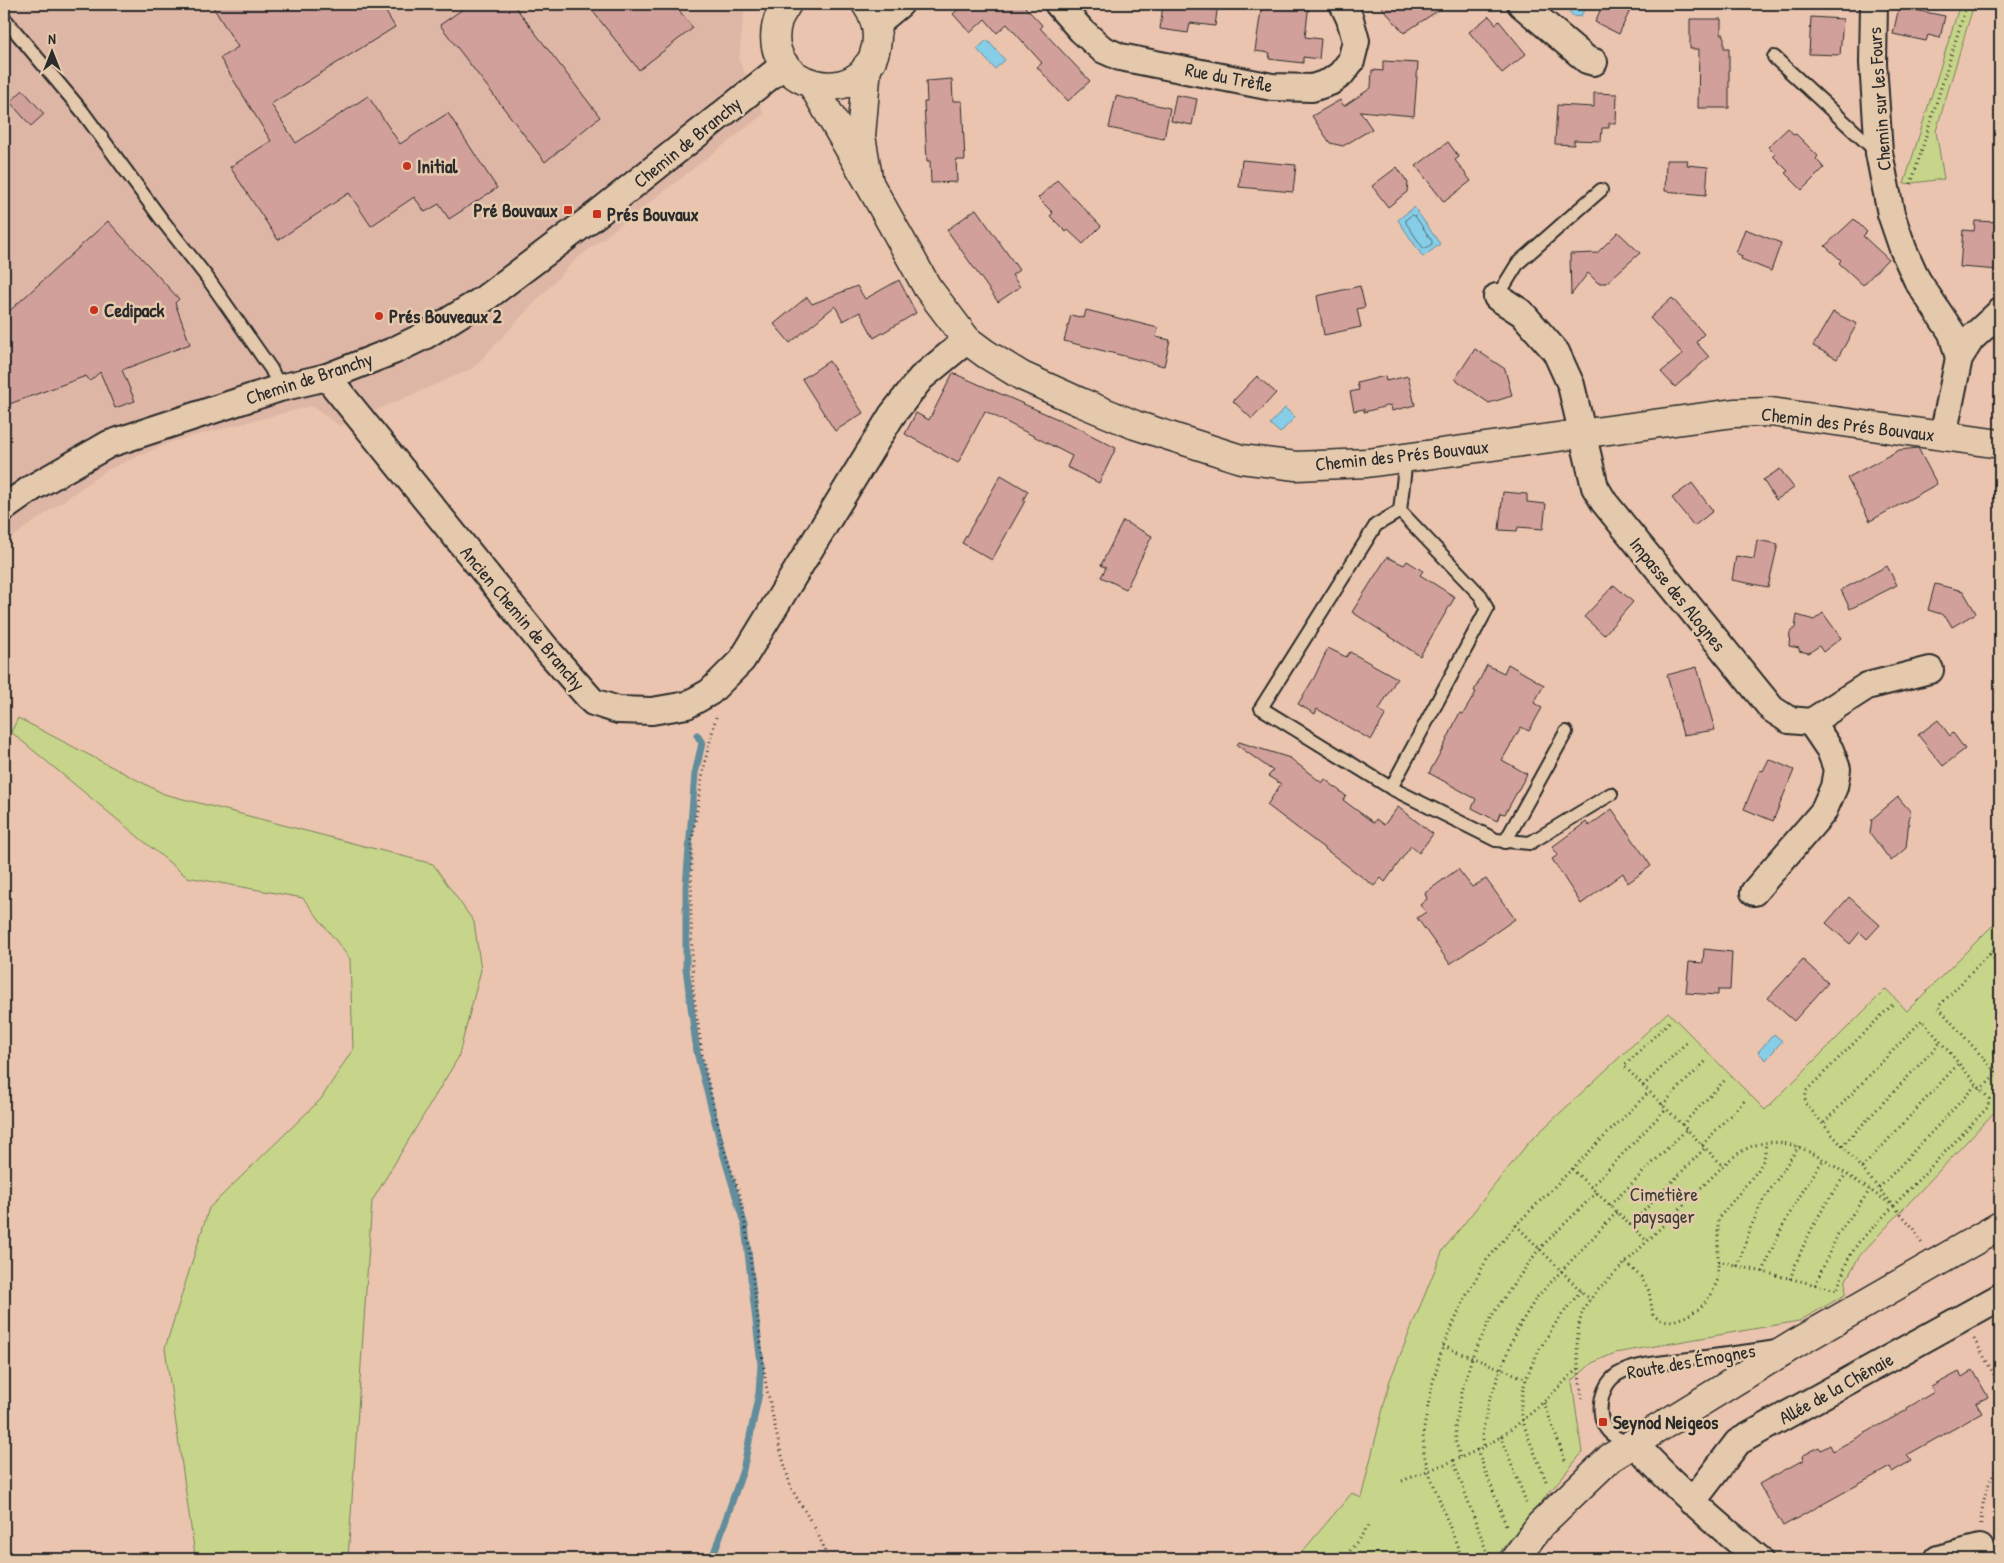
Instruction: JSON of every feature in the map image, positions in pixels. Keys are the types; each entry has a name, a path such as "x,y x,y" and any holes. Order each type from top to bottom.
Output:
{"street":[{"path":"780,9 775,34 778,50 784,64 793,74 804,81 829,86 853,79 866,66 876,50 878,37 871,14 900,4"},
{"name":"Rue du Trèfle","path":"1058,4 1081,30 1102,49 1120,56 1272,86 1312,88 1330,82 1351,61 1356,41 1350,19 1343,4"},
{"path":"1521,4 1587,60 1594,62"},
{"name":"Chemin sur les Fours","path":"1874,4 1873,63 1879,153 1891,214 1917,280 1952,333 1959,358"},
{"name":"Chemin de Branchy","path":"4,508 32,488 109,444 280,388 327,377 393,351 426,335 484,299 597,214 784,64"},
{"path":"866,66 861,136 869,183"},
{"path":"812,84 869,183"},
{"name":"Chemin des Prés Bouvaux","path":"869,183 889,222 927,287 968,340 986,354 1022,376 1080,402 1145,428 1241,459 1296,466 1366,463 1734,413 1771,412 2000,444"},
{"name":"Impasse des Alognes","path":"1497,298 1522,313 1556,352 1571,385 1595,487 1604,502 1772,709 1789,720 1811,722"},
{"path":"1943,436 1959,358 1972,339 2000,312"},
{"name":"Ancien Chemin de Branchy","path":"327,377 548,652 593,702 618,710 652,711 687,704 710,692 742,660 892,415 921,378 968,340"},
{"path":"1754,892 1823,812 1834,787 1837,769 1830,750 1811,722 1867,686 1930,670"},
{"name":"Route des Émognes","path":"1515,1559 1540,1525 1583,1482 1610,1458 1632,1442 2000,1226"},
{"name":"Allée de la Chênaie","path":"1692,1502 1738,1442 2000,1297"},
{"path":"1632,1442 1692,1502 1759,1559"},
{"path":"1938,1559 1982,1554"}],"lane":[{"path":"4,18 82,111 162,220 206,276 271,369 280,388"},
{"path":"1774,57 1879,153"},
{"path":"1497,298 1518,262 1601,190"},
{"path":"1400,511 1406,458"},
{"path":"1400,511 1376,525 1261,708 1391,788 1496,840 1504,842 1530,843 1611,794"},
{"path":"1391,788 1487,608 1481,596 1400,511"},
{"path":"1504,842 1566,732"},
{"name":"Route des Émognes","path":"1632,1442 1611,1434 1603,1422 1600,1408 1603,1395 1609,1382 1617,1374 1633,1368 1667,1362 1796,1344"}],"path":[{"path":"1891,214 1912,181 1967,4"},
{"path":"719,709 705,762 692,840 691,916 693,989 703,1060 723,1147 740,1196 749,1248 766,1385 778,1446 791,1488 816,1530 824,1548 826,1559"},
{"path":"1998,1074 1938,1007 2000,943"},
{"path":"1990,954 2000,965"},
{"path":"1892,1005 1806,1091 1805,1103 1914,1229 1933,1265"},
{"path":"1718,1262 1837,1290 1847,1261 1858,1243 1988,1107 1989,1099 1922,1020 1822,1124"},
{"path":"1669,1022 1624,1066 1723,1166"},
{"path":"1643,1086 1688,1041"},
{"path":"1842,1146 1940,1043"},
{"path":"1662,1105 1707,1060"},
{"path":"1862,1168 1958,1064"},
{"path":"1980,1090 1998,1074 2000,1068"},
{"path":"1682,1125 1726,1079"},
{"path":"1879,1188 1976,1085"},
{"path":"1461,1556 1428,1470 1423,1434 1431,1389 1443,1346 1466,1296 1486,1262 1516,1226 1649,1092"},
{"path":"1630,1225 1746,1099"},
{"path":"1591,1187 1666,1109"},
{"path":"1610,1205 1686,1130"},
{"path":"1583,1404 1578,1328 1584,1308 1647,1241 1723,1166 1748,1148 1783,1143 1799,1146 1824,1159 1894,1206"},
{"path":"1626,1263 1641,1277 1649,1291 1650,1307 1654,1315 1660,1320 1672,1321 1687,1316 1700,1308 1711,1295 1718,1279 1718,1219 1758,1170 1764,1159 1766,1144"},
{"path":"1737,1266 1762,1202 1799,1146"},
{"path":"1763,1272 1774,1242 1789,1211 1824,1159"},
{"path":"1572,1168 1647,1241"},
{"path":"1790,1279 1800,1250 1815,1221 1846,1174"},
{"path":"1815,1285 1838,1234 1870,1190"},
{"path":"1460,1457 1456,1442 1455,1426 1472,1358 1494,1312 1539,1249 1596,1192"},
{"path":"1484,1445 1482,1434 1484,1422 1500,1368 1516,1330 1537,1297 1617,1212"},
{"path":"1516,1226 1590,1300"},
{"path":"1546,1481 1523,1420 1521,1409 1522,1395 1540,1347 1562,1313 1581,1291"},
{"path":"1962,1318 2000,1385"},
{"path":"1443,1346 1527,1379"},
{"path":"1402,1481 1460,1457 1501,1436 1544,1402 1580,1366"},
{"path":"1544,1402 1566,1463"},
{"path":"1501,1436 1527,1505"},
{"path":"1477,1449 1506,1525"},
{"path":"1453,1460 1486,1550"},
{"path":"1982,1554 1982,1507 1988,1483 2000,1462"},
{"path":"1344,1559 1370,1524"},
{"path":"1402,1559 1409,1550"}],"shaded area":[{"path":"4,4 745,4 739,60 764,114 574,261 473,368 340,426 311,406 171,442 107,470 4,543"}],"green space":[{"path":"1960,4 1974,4 1936,131 1944,179 1904,184"},
{"path":"18,718 164,794 433,864 474,922 481,970 458,1058 372,1201 348,1559 198,1559 195,1555 165,1348 209,1208 321,1099 353,1049 350,959 303,898 187,877 11,732"},
{"name":"Cimetière paysager","path":"2000,918 2000,1106 1860,1255 1846,1280 1845,1295 1799,1321 1615,1353 1592,1363 1572,1381 1582,1453 1494,1559 1296,1559 1352,1493 1361,1498 1390,1380 1443,1250 1529,1142 1668,1012 1765,1110 1886,989 1907,1011"}],"water":[{"path":"1572,4 1587,4 1581,16 1576,17 1571,14 1568,8"},
{"path":"987,40 1005,60 995,69 977,49"},
{"path":"1414,207 1440,244 1423,257 1398,220"},
{"path":"1285,408 1295,417 1280,433 1270,424"},
{"path":"1774,1034 1782,1041 1766,1060 1758,1052"}],"building":[{"path":"211,4 381,4 395,27 271,104 296,143 368,96 400,144 448,113 497,188 449,219 439,204 425,212 414,197 371,226 349,193 278,240 230,167 271,141 220,58 238,47"},
{"path":"470,4 513,4 600,117 545,162 440,25"},
{"path":"587,4 674,4 693,28 639,70"},
{"path":"964,4 1029,4 1025,7 1042,25 1040,28 1090,81 1068,101 1037,67 1042,63 1007,24 997,33 985,19 970,33 953,14"},
{"path":"1163,4 1218,4 1215,26 1190,23 1188,33 1160,29"},
{"path":"1262,4 1309,4 1305,37 1321,39 1319,59 1303,57 1303,63 1269,59 1270,53 1255,51"},
{"path":"1379,4 1448,4 1404,33"},
{"path":"1603,4 1633,4 1619,34 1595,22"},
{"path":"1899,7 1945,16 1940,38 1928,35 1926,41 1893,34"},
{"path":"1489,16 1496,24 1499,21 1526,54 1502,73 1469,32"},
{"path":"1811,17 1843,19 1840,55 1809,54"},
{"path":"1690,19 1721,19 1721,34 1724,34 1724,48 1729,48 1729,108 1698,108 1699,49 1690,49"},
{"path":"1383,61 1418,63 1414,116 1360,111 1372,129 1343,146 1330,143 1312,116 1340,100 1344,106 1371,88 1372,70 1383,71"},
{"path":"952,79 953,101 962,101 965,160 956,160 957,182 931,183 930,161 927,161 924,102 927,102 926,81"},
{"path":"23,90 44,114 31,126 10,102"},
{"path":"1594,93 1617,94 1616,123 1609,123 1609,128 1602,128 1601,141 1574,140 1574,145 1555,144 1557,105 1594,107"},
{"path":"1176,95 1197,99 1192,125 1171,121"},
{"path":"1116,96 1170,108 1164,139 1109,128"},
{"path":"1788,128 1818,156 1816,159 1824,168 1802,190 1785,173 1788,171 1773,156 1775,154 1768,147"},
{"path":"1448,142 1459,157 1455,160 1471,181 1444,202 1416,166"},
{"path":"1242,160 1296,165 1293,192 1239,187"},
{"path":"1666,160 1688,160 1687,165 1708,167 1706,195 1665,191"},
{"path":"1397,167 1408,183 1407,192 1388,207 1372,186"},
{"path":"1057,180 1101,226 1083,244 1068,230 1066,232 1050,216 1053,213 1038,198"},
{"path":"976,209 1019,270 1012,275 1020,287 998,302 947,230"},
{"path":"1854,219 1867,232 1863,236 1888,259 1863,285 1839,263 1841,260 1825,246"},
{"name":"Cedipack","path":"108,221 179,299 175,303 190,344 122,370 135,401 115,408 100,372 90,381 86,376 4,406 4,316"},
{"path":"1975,221 2000,222 2000,270 1960,267 1963,230 1974,231"},
{"path":"1745,229 1781,243 1771,271 1741,259 1742,256 1736,253"},
{"path":"1618,232 1640,253 1606,283 1598,283 1588,273 1571,295 1570,254 1597,253"},
{"path":"899,280 916,313 874,338 860,312 843,321 835,306 790,343 774,324 807,297 812,304 857,286 865,299"},
{"path":"1360,286 1365,307 1357,309 1361,327 1324,335 1317,296"},
{"path":"1672,298 1704,334 1696,342 1709,357 1675,387 1661,372 1683,354 1650,318"},
{"path":"1086,310 1158,328 1156,337 1170,340 1164,366 1064,341 1071,315 1084,318"},
{"path":"1833,312 1857,324 1837,359 1813,346"},
{"path":"1475,349 1505,369 1512,396 1489,403 1455,379"},
{"path":"829,361 863,413 835,431 802,379"},
{"path":"953,373 1085,431 1116,448 1099,483 1067,467 1072,456 985,411 958,463 905,434 916,413 929,420"},
{"path":"1257,376 1276,393 1252,419 1233,401"},
{"path":"1385,376 1386,381 1408,376 1415,405 1392,411 1391,405 1364,412 1364,409 1354,411 1350,392 1359,390 1357,383"},
{"path":"1918,448 1937,484 1870,521 1847,478 1899,450"},
{"path":"1780,469 1794,488 1776,500 1763,480"},
{"path":"1001,475 1028,491 1023,500 1025,501 992,560 962,543"},
{"path":"1692,483 1713,511 1694,526 1672,498"},
{"path":"1503,492 1527,494 1527,502 1546,504 1543,529 1518,527 1517,531 1499,530"},
{"path":"1123,521 1152,536 1126,589 1101,577 1106,568 1101,565"},
{"path":"1757,540 1778,544 1768,587 1732,580 1736,556 1754,559"},
{"path":"1387,557 1404,565 1407,561 1423,571 1420,575 1455,597 1420,656 1352,612"},
{"path":"1887,566 1897,585 1850,609 1841,590"},
{"path":"1935,584 1963,591 1976,613 1952,627 1941,614 1928,610"},
{"path":"1614,585 1633,602 1604,635 1584,617"},
{"path":"1823,613 1841,638 1823,652 1819,646 1809,653 1789,646 1790,632 1795,628 1797,615 1814,620"},
{"path":"1328,648 1346,657 1350,652 1397,678 1379,710 1386,714 1371,740 1317,709 1315,714 1298,704 1315,676"},
{"path":"1508,664 1544,685 1534,703 1542,708 1529,731 1521,727 1502,760 1527,774 1505,814 1500,813 1497,821 1472,808 1476,799 1429,773 1460,713 1463,714 1476,692 1474,691 1487,665 1504,673"},
{"path":"1697,667 1715,730 1683,735 1667,675"},
{"path":"1938,720 1950,736 1953,733 1965,749 1943,766 1918,735"},
{"path":"1239,742 1290,758 1322,783 1325,779 1346,796 1343,800 1374,823 1376,819 1384,825 1398,807 1433,834 1419,853 1411,846 1385,882 1381,878 1374,886 1267,805 1281,784 1268,776 1273,771 1237,745"},
{"path":"1769,759 1794,770 1773,821 1744,809 1760,770 1763,771"},
{"path":"1898,797 1910,811 1906,848 1891,861 1870,833 1872,819"},
{"path":"1612,809 1651,866 1628,883 1623,873 1581,904 1552,859 1558,855 1552,847 1586,822 1589,826"},
{"path":"1458,869 1472,887 1486,879 1515,919 1450,964 1417,918 1426,912 1420,905 1427,899 1425,893"},
{"path":"1849,897 1880,925 1867,939 1860,932 1850,944 1826,923"},
{"path":"1704,949 1732,952 1730,990 1718,990 1718,995 1686,993 1689,962 1703,963"},
{"path":"1803,960 1828,983 1794,1021 1768,998"},
{"path":"1973,1370 1988,1397 1976,1403 1982,1413 1907,1455 1911,1461 1892,1472 1890,1467 1783,1526 1759,1484 1803,1460 1802,1456 1819,1447 1821,1450 1830,1445 1833,1451 1907,1410 1907,1408 1934,1392 1931,1387 1959,1372 1962,1377"}],"waterway":[{"path":"697,735 702,743 695,774 686,886 686,968 697,1052 724,1156 745,1226 761,1364 759,1393 743,1470 712,1559"}],"place":[{"name":"Initial","path":"407,166"},
{"name":"Pré Bouvaux","path":"568,210"},
{"name":"Prés Bouvaux","path":"597,214"},
{"name":"Cedipack","path":"94,310"},
{"name":"Prés Bouveaux 2","path":"379,316"},
{"name":"Seynod Neigeos","path":"1603,1422"}]}
